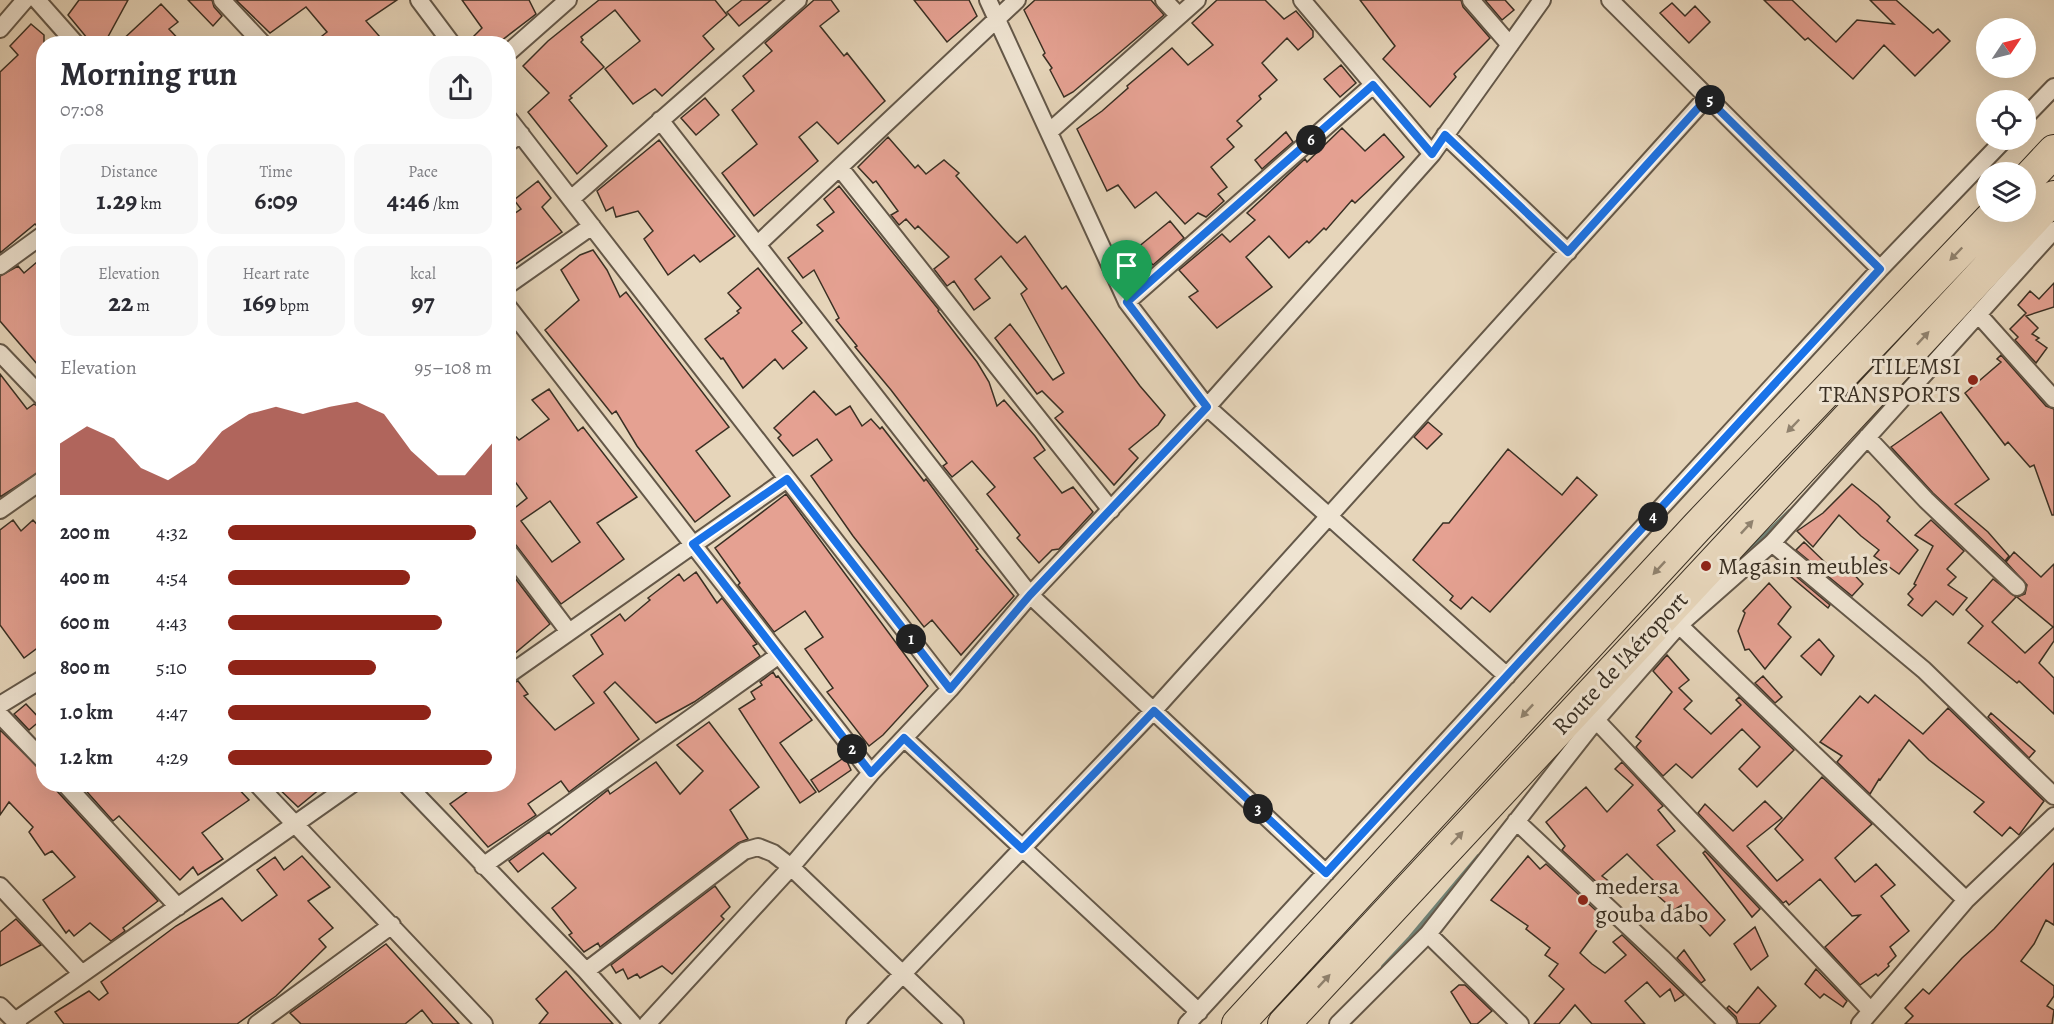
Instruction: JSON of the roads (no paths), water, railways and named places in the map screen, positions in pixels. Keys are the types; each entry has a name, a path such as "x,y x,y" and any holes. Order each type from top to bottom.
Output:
{"highway":[{"path":"2036,170 2054,151"},
{"name":"Route de l'Aéroport","path":"1284,1024 2054,197"},
{"name":"Route de l'Aéroport","path":"1238,1024 1696,528 1987,222"}],"street":[{"path":"0,29 25,0"},
{"path":"37,0 68,36"},
{"path":"222,0 256,36"},
{"path":"419,0 446,36"},
{"path":"988,0 1127,302 1207,407 1508,676"},
{"path":"758,245 1017,0"},
{"path":"1164,0 1179,16"},
{"path":"1049,132 1197,0"},
{"path":"1302,0 1432,154"},
{"path":"1471,0 1510,45"},
{"path":"647,1024 791,867 871,773 950,689 1030,595 1207,407 1432,154 1542,0"},
{"path":"1610,0 1880,269"},
{"path":"516,45 565,1"},
{"path":"571,199 794,1"},
{"path":"1127,302 1373,85"},
{"path":"2036,106 2054,87"},
{"path":"855,1024 1154,711 1707,98"},
{"path":"660,120 1030,595 1326,873"},
{"path":"1445,135 1568,252"},
{"path":"516,139 571,199 950,689"},
{"path":"904,738 1022,849 1193,1018 1880,269 1994,150"},
{"path":"840,168 1111,510"},
{"path":"516,279 592,226"},
{"path":"1338,1024 1428,934 1596,720 1679,625 1772,543 2054,230"},
{"path":"0,266 36,240"},
{"path":"1978,314 2054,399"},
{"path":"516,317 871,773"},
{"path":"0,353 36,391"},
{"path":"1867,437 1926,500 2017,587"},
{"path":"516,669 787,479"},
{"path":"0,510 36,485"},
{"path":"1772,543 1924,670 2054,796"},
{"path":"516,562 569,632"},
{"path":"1679,625 1966,900"},
{"path":"483,866 779,655"},
{"path":"0,705 36,683"},
{"path":"0,715 36,753"},
{"path":"1596,720 1866,1018 1966,900 2054,816"},
{"path":"72,792 178,907"},
{"path":"266,792 484,1024"},
{"path":"0,1006 16,1023 341,792"},
{"path":"414,792 586,971 633,1024"},
{"path":"1516,821 1662,958 1728,1024"},
{"path":"586,971 744,851 759,847 773,853 791,867 955,1024"},
{"path":"0,886 82,974"},
{"path":"257,1024 392,925"},
{"path":"1428,934 1520,1024"}],"waterway":[{"path":"1739,561 1790,512"},
{"path":"1384,967 1479,857"}],"place":[{"name":"TILEMSI TRANSPORTS","path":"1973,380"},
{"name":"Magasin meubles","path":"1706,566"},
{"name":"medersa gouba dabo","path":"1583,900"}]}
